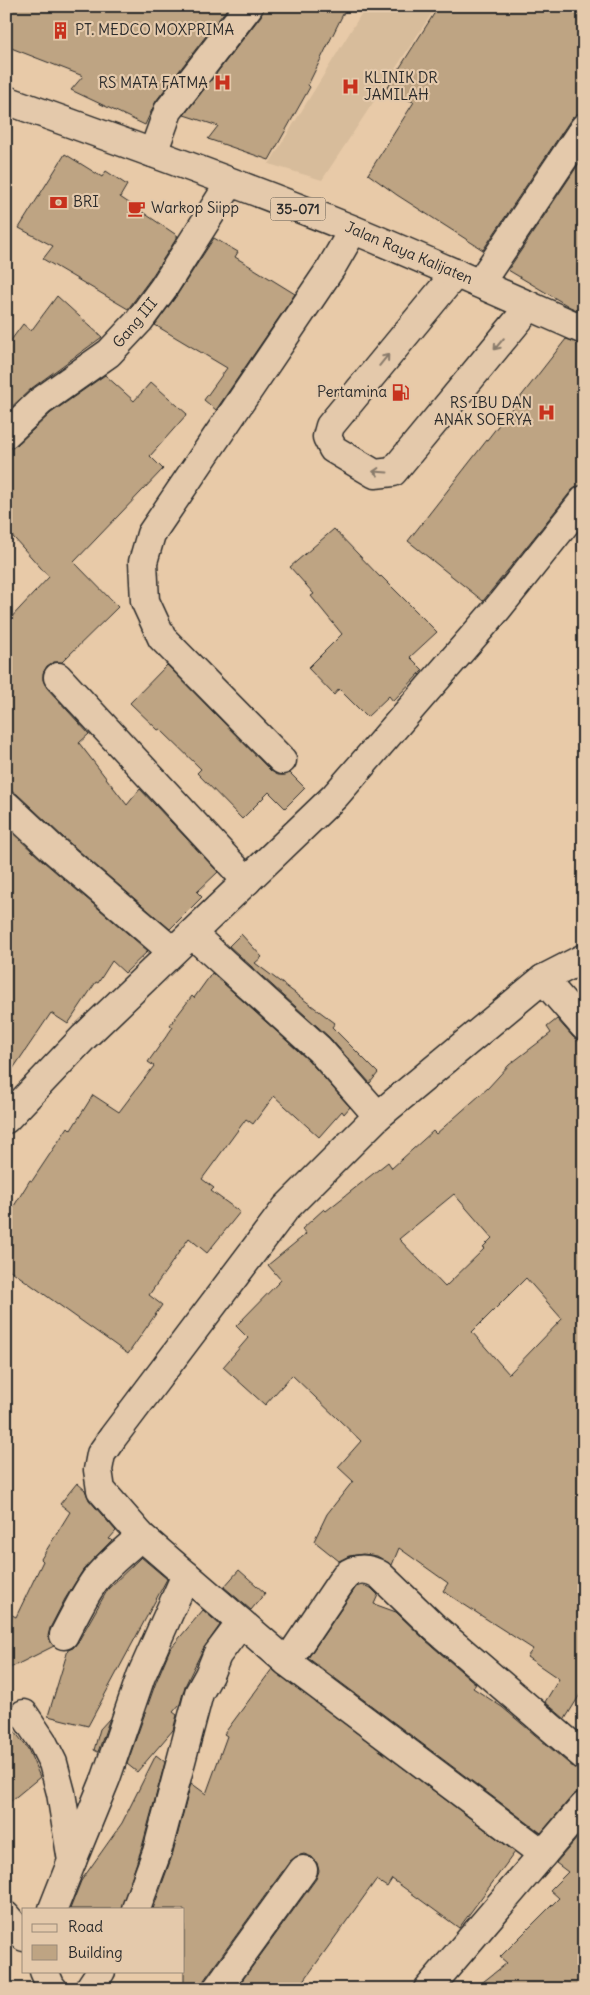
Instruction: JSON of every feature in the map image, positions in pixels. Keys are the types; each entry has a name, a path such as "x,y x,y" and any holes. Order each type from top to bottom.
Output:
{"street":[{"path":"153,153 168,111 249,6"},
{"name":"Jalan Raya Kalijaten","path":"6,100 153,153 354,230 584,330"},
{"path":"530,306 393,472 375,474 333,449 327,437 330,426 468,278 499,252 584,128"},
{"name":"Gang III","path":"6,434 41,401 109,353 139,321 164,288 230,183"},
{"path":"282,760 162,638 145,601 142,562 151,534 331,268 354,230"},
{"path":"8,1112 335,796 498,608 584,500"},
{"path":"58,677 246,880"},
{"path":"6,805 54,850 182,943 319,1049 376,1113"},
{"path":"543,1854 287,1662 186,1575 141,1536 101,1490 98,1470 101,1454 286,1208 376,1113 543,979 584,958"},
{"path":"543,979 584,1026"},
{"path":"64,1635 84,1596 96,1579 141,1536"},
{"path":"287,1662 345,1576 351,1571 372,1570 380,1575 435,1628 584,1756"},
{"path":"53,1908 106,1778 141,1676 186,1575"},
{"path":"136,1908 157,1852 199,1693 217,1655 242,1623"},
{"path":"24,1714 42,1740 53,1763 61,1794 72,1861"},
{"path":"428,1989 584,1806"},
{"path":"217,1989 303,1870"},
{"path":"89,1989 100,1972"}],"shaded area":[{"name":"KLINIK DR JAMILAH","path":"366,6 427,6 434,10 322,180 269,164"}],"building":[{"path":"6,6 229,6 156,101 145,125 71,90 83,76 6,46"},
{"path":"264,6 347,6 308,85 310,87 269,160 208,139 218,126 184,115 261,16"},
{"path":"439,6 584,6 584,113 577,114 571,119 483,250 397,195 368,174 414,102 385,91"},
{"path":"65,154 102,177 106,171 127,185 120,197 178,236 128,309 43,259 53,246 19,228"},
{"path":"584,156 584,313 570,307 508,270"},
{"path":"214,238 238,252 235,257 295,294 216,410 204,400 227,368 155,325"},
{"path":"57,296 102,337 32,388 6,412 6,347 23,324 31,331"},
{"name":"RS IBU DAN ANAK SOERYA","path":"566,339 584,345 584,483 572,490 483,601 408,541"},
{"path":"105,375 134,401 151,382 187,414 150,456 163,469 74,562 118,607 62,662 54,662 47,666 43,673 43,680 47,688 89,734 79,743 127,805 140,789 218,872 197,892 202,897 170,929 64,838 17,794 6,790 6,623 49,577 6,529 6,449 17,445 51,413"},
{"path":"334,529 437,632 410,657 423,670 393,701 389,696 367,717 339,689 334,695 308,668 342,634 311,596 314,594 290,567"},
{"path":"167,665 271,771 278,775 290,773 305,788 285,808 269,792 242,819 197,773 201,769 130,703"},
{"path":"6,827 148,951 125,973 112,961 68,1024 51,1013 6,1079"},
{"path":"241,934 262,957 255,963 335,1023 332,1027 378,1073 370,1083 329,1037 229,946"},
{"path":"212,973 308,1060 350,1107 344,1114 342,1111 319,1137 274,1096 253,1124 246,1119 202,1179 214,1188 211,1191 240,1212 207,1253 189,1238 149,1295 162,1305 128,1354 6,1267 6,1219 30,1180 32,1181 68,1127 71,1130 93,1095 119,1112 154,1066 148,1062 173,1027 170,1025 192,996 194,998"},
{"path":"557,1019 573,1037 578,1041 584,1041 584,1695 581,1693 565,1719 545,1702 559,1679 527,1657 533,1649 443,1591 448,1583 399,1548 392,1565 377,1556 363,1554 349,1556 339,1561 314,1541 327,1514 353,1481 338,1467 361,1441 292,1375 265,1405 223,1367 248,1338 236,1326 281,1280 268,1265 306,1234 302,1229 324,1209 326,1211 388,1162 392,1168 433,1131 436,1134 488,1088 509,1065 551,1033 547,1027","holes":["454,1194 492,1238 483,1247 485,1248 445,1287 399,1239","526,1278 562,1319 509,1374 472,1332"]},
{"path":"77,1483 85,1490 89,1500 116,1531 109,1539 112,1540 83,1570 65,1599 50,1628 48,1636 54,1646 6,1670 6,1612 16,1617 43,1561 41,1559 70,1512 60,1504"},
{"path":"141,1557 167,1579 88,1726 48,1716 68,1650 73,1648 78,1642 108,1589"},
{"path":"239,1570 265,1593 251,1610 224,1587"},
{"path":"362,1585 371,1588 378,1595 374,1604 396,1612 476,1684 473,1688 502,1707 574,1768 584,1771 584,1791 572,1796 541,1833 308,1658 356,1587"},
{"path":"203,1610 220,1625 203,1649 185,1686 180,1704 173,1712 177,1715 173,1730 137,1772 127,1764 156,1682 170,1649"},
{"path":"272,1669 515,1852 459,1928 392,1879 387,1887 376,1880 298,1989 236,1989 316,1879 319,1871 317,1863 312,1857 304,1854 297,1856 290,1861 204,1980 202,1989 184,1989 185,1908 153,1908 172,1856 191,1783 206,1794 227,1736 224,1734"},
{"path":"110,1718 98,1752 94,1750 100,1729"},
{"path":"6,1720 28,1749 40,1777 6,1805"},
{"path":"156,1755 165,1762 142,1847 121,1908 70,1908 81,1881 122,1823"},
{"path":"584,1830 584,1989 474,1989 507,1963 500,1957 559,1898 550,1890 568,1872 556,1863"}],"place":[{"name":"PT. MEDCO MOXPRIMA","path":"61,30"},
{"name":"RS MATA FATMA","path":"222,83"},
{"name":"KLINIK DR JAMILAH","path":"350,87"},
{"name":"BRI","path":"59,202"},
{"name":"Warkop Siipp","path":"137,208"},
{"name":"Pertamina","path":"401,392"},
{"name":"RS IBU DAN ANAK SOERYA","path":"546,412"}]}
